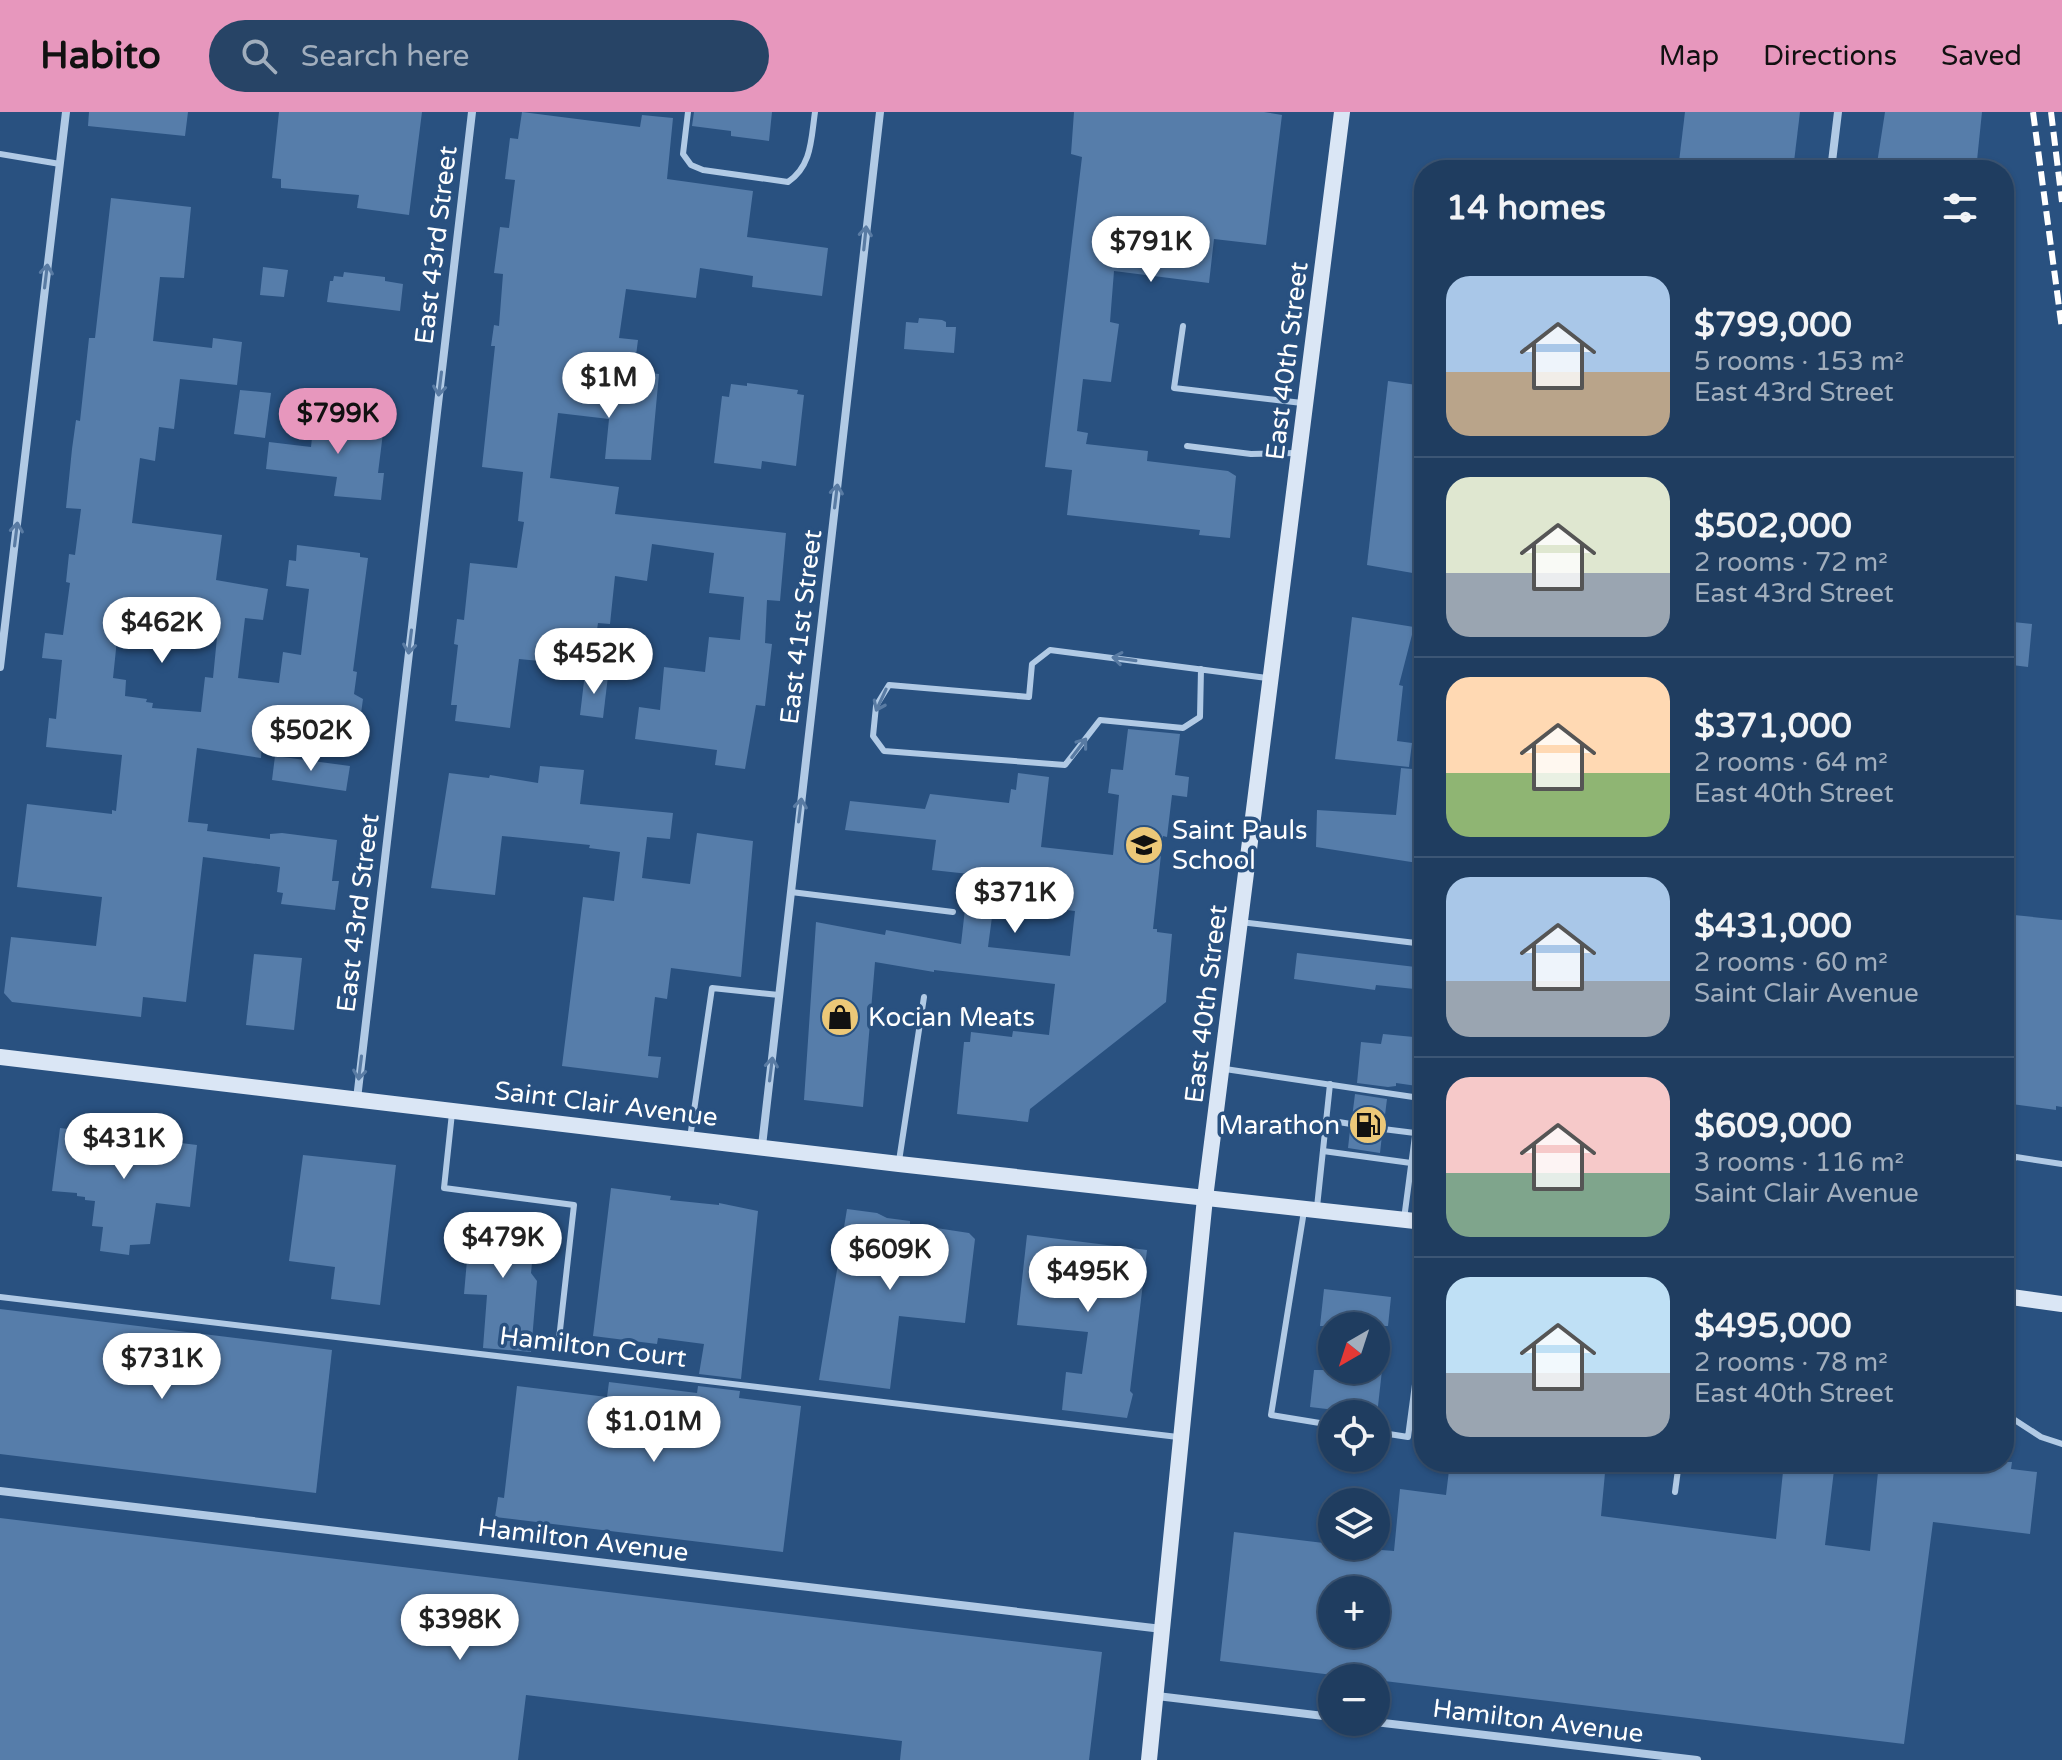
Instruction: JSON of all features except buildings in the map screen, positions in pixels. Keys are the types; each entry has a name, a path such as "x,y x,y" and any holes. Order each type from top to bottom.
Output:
{"street":[{"path":"0,667 66,112"},
{"name":"East 43rd Street","path":"357,1099 472,112"},
{"name":"East 41st Street","path":"762,1146 880,112"},
{"name":"East 40th Street","path":"1149,1760 1205,1198 1342,112"},
{"path":"1832,160 1838,112"},
{"name":"Saint Clair Avenue","path":"0,1057 899,1164 1414,1220"},
{"path":"2014,1297 2062,1304"},
{"name":"Hamilton Avenue","path":"0,1491 1162,1629"},
{"path":"1157,1696 1318,1715"},
{"name":"Hamilton Avenue","path":"1390,1724 1697,1760"}],"lane":[{"path":"688,112 683,154 691,165 703,170 788,182 800,174 807,162 815,112"},
{"path":"0,154 60,164"},
{"path":"1183,326 1174,388 1305,404"},
{"path":"1187,446 1251,454 1299,453"},
{"path":"1201,669 1200,717 1183,728 1100,720 1065,765 884,751 873,736 876,706 889,685 1029,697 1032,664 1050,650 1201,669 1271,679"},
{"path":"791,892 953,912"},
{"path":"1240,922 1414,943"},
{"path":"690,1138 712,988 779,995"},
{"path":"899,1164 924,997"},
{"path":"1222,1068 1414,1097"},
{"path":"1318,1423 1271,1415 1323,1151 1330,1084"},
{"path":"453,1110 444,1188 574,1205 559,1339"},
{"path":"1326,1120 1351,1124"},
{"path":"1383,1129 1414,1133"},
{"path":"1404,1219 1414,1140"},
{"path":"1323,1151 1411,1163"},
{"path":"2014,1158 2062,1164"},
{"name":"Hamilton Court","path":"0,1297 1182,1437"},
{"path":"1390,1434 1408,1437 1414,1392"},
{"path":"2014,1419 2041,1437 2062,1444"},
{"path":"1675,1492 1678,1472"}],"railway":[{"path":"2033,112 2062,329"},
{"path":"2051,112 2062,202"}],"place":[{"name":"Saint Pauls School","path":"1144,845"},
{"name":"Kocian Meats","path":"840,1017"},
{"name":"Marathon","path":"1368,1125"}]}
